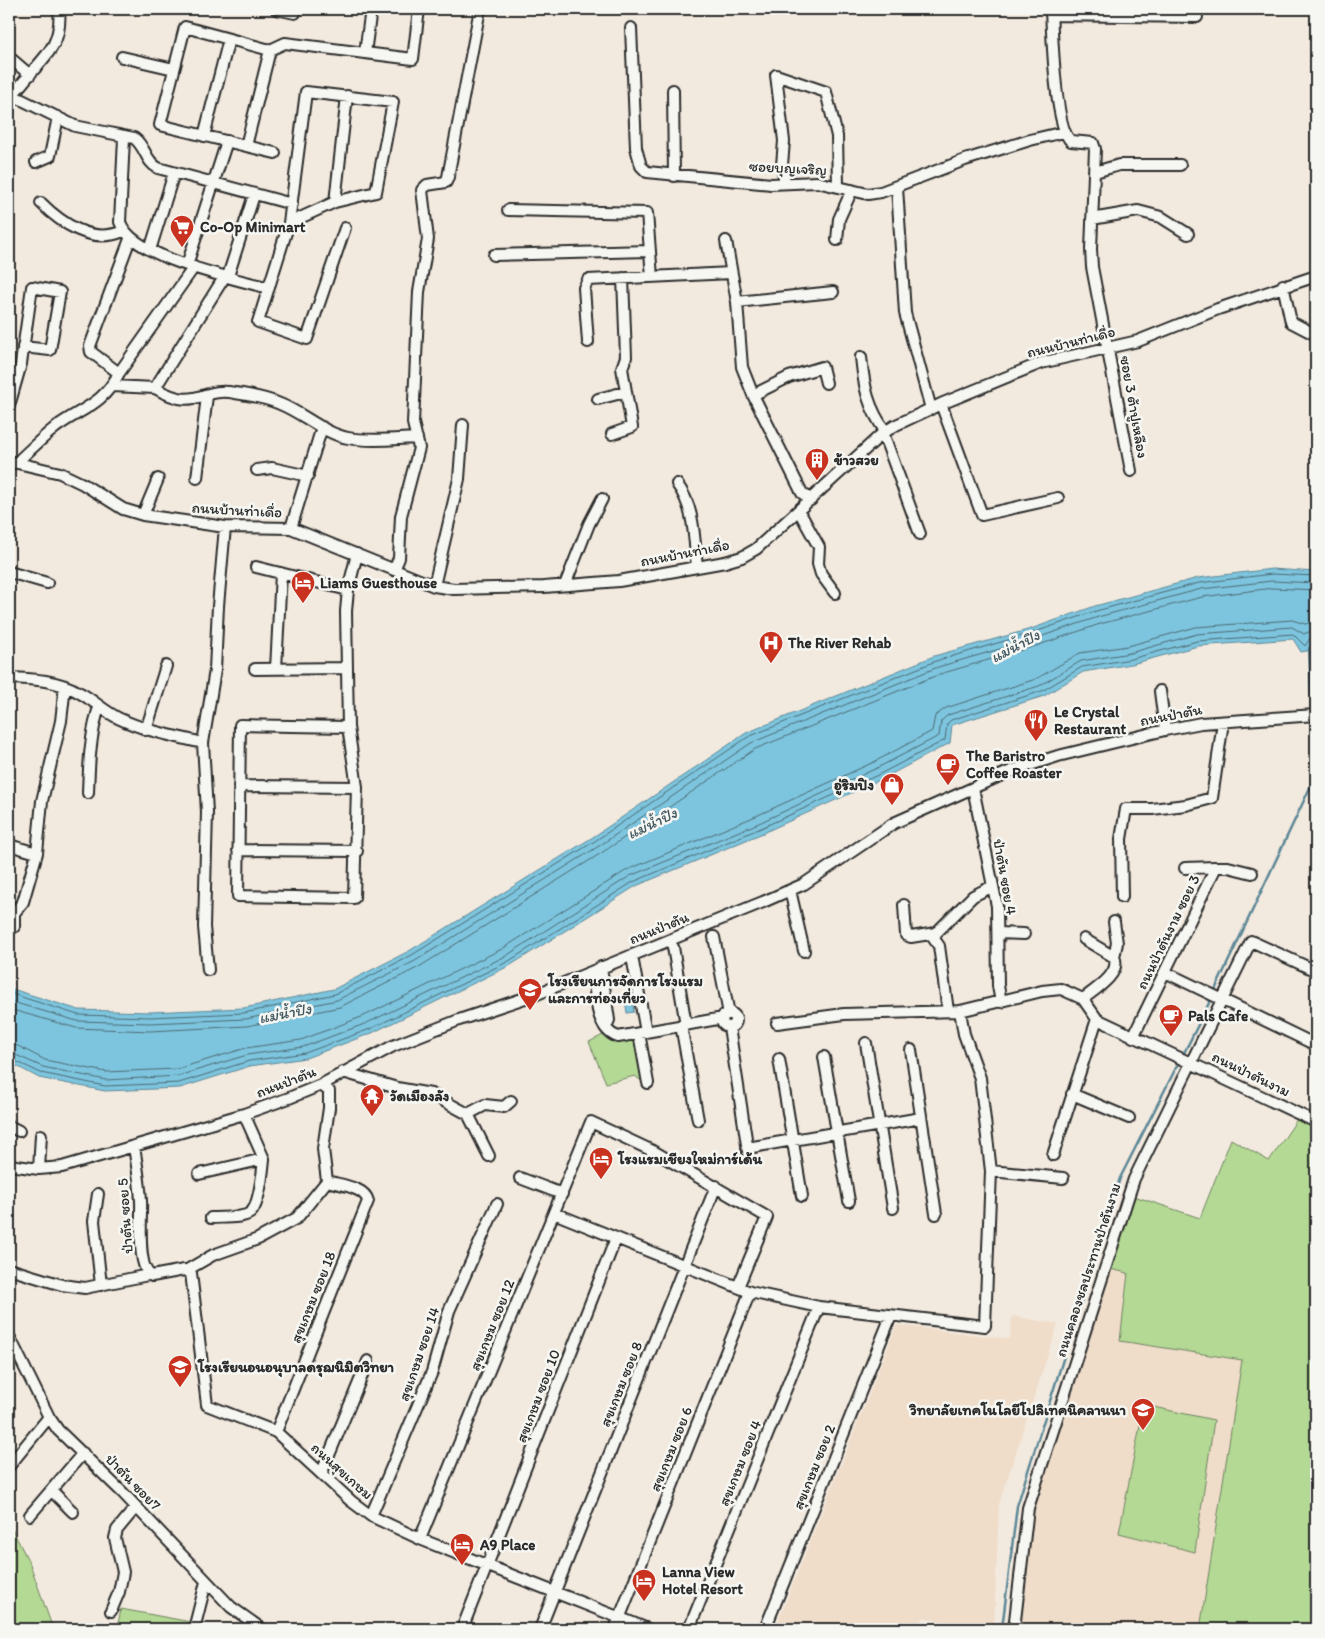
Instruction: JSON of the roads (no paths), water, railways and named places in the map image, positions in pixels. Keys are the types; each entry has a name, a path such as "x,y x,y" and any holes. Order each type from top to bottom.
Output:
{"street":[{"path":"59,9 59,30 55,44 10,96 74,126 124,138 134,138 141,144 150,164 174,173 292,204"},
{"path":"276,9 295,13 295,9"},
{"path":"365,53 372,9"},
{"path":"275,153 160,125 185,27 270,50 285,42 412,59 419,9"},
{"path":"394,570 399,558 400,516 419,448 413,423 419,292 428,239 422,190 426,185 446,182 448,177 480,9"},
{"path":"1064,132 1054,69 1051,12 1197,17"},
{"name":"ซอยบุญเจริญ","path":"631,28 636,148 641,166 647,172 674,176 705,176 771,184 817,182 868,194 897,187 966,160 1030,140 1064,132"},
{"path":"204,136 229,39"},
{"path":"246,146 270,50"},
{"path":"122,56 174,70"},
{"path":"9,57 30,75"},
{"path":"785,182 782,165 784,141 776,75 826,92 837,136 838,186"},
{"path":"673,90 674,176"},
{"path":"289,223 335,202 376,192 393,102 306,92 289,223 258,322 307,339 345,228"},
{"path":"335,202 347,96"},
{"path":"36,162 50,156 58,117"},
{"name":"ซอย 3 ต้าปูเหลือง","path":"1064,132 1071,141 1094,143 1092,267 1109,347 1131,471"},
{"path":"119,373 91,352 90,346 126,235 120,222 124,138"},
{"path":"12,462 58,426 88,408 112,386 191,266 227,141"},
{"path":"1095,172 1119,165 1180,165"},
{"path":"150,250 174,173"},
{"path":"897,187 905,313 931,409"},
{"path":"837,240 839,219 852,190"},
{"path":"155,388 227,276 254,195"},
{"path":"41,203 59,221 69,227 103,235 126,235 150,250 191,266 268,288"},
{"path":"508,210 647,213 648,251 652,277"},
{"path":"1092,219 1138,211 1161,217 1188,234"},
{"path":"726,241 737,302 742,367 753,395 802,493 812,500"},
{"path":"494,255 648,251"},
{"path":"588,342 584,288 588,280 732,274"},
{"name":"ถนนบ้านท่าเดื่อ","path":"12,462 60,473 83,484 123,509 143,515 225,528 291,528 434,586 477,589 619,581 734,560 756,549 885,433 941,404 1041,362 1138,341 1284,285 1316,276"},
{"path":"612,434 632,427 624,392 622,368 626,357 623,278"},
{"path":"1284,285 1291,322 1316,335"},
{"path":"9,406 23,347 32,287 60,292 50,350 23,347"},
{"path":"737,302 833,292"},
{"path":"861,357 864,384 873,415 885,433 920,534"},
{"path":"753,395 789,377 822,368 826,383"},
{"path":"112,386 155,388 180,400 193,400 223,392 235,392 279,403 346,438 360,440 417,438"},
{"path":"598,399 624,392"},
{"path":"197,478 207,396"},
{"path":"941,404 982,515 1058,498"},
{"path":"291,528 308,476 318,425"},
{"path":"434,586 459,479 463,425"},
{"path":"257,470 272,468 308,476"},
{"path":"143,515 158,478"},
{"path":"677,484 684,494 691,512 698,567"},
{"path":"565,585 588,524 602,499"},
{"path":"800,511 819,547 818,564 820,574 835,593"},
{"path":"208,970 205,910 207,812 203,743 216,670 218,606 225,528"},
{"path":"348,727 240,725 238,896 354,898 357,851 356,787 348,727 346,611 348,590 357,554"},
{"path":"256,567 348,590"},
{"path":"9,572 47,583"},
{"path":"276,669 281,573"},
{"path":"146,730 166,666"},
{"path":"255,669 347,668"},
{"path":"9,678 36,679 65,686 80,693 118,718 146,730 203,743"},
{"path":"14,927 14,913 23,902 37,853 42,801 61,721 65,686"},
{"path":"1160,691 1166,730"},
{"path":"88,793 89,751 99,707"},
{"name":"ถนนป่าตัน","path":"9,1165 39,1170 62,1167 244,1114 321,1085 393,1046 459,1020 537,994 790,890 816,876 894,823 1011,771 1058,756 1166,730 1223,722 1316,715"},
{"path":"1122,897 1121,839 1126,809 1186,805 1212,798 1223,722"},
{"path":"239,786 356,787"},
{"name":"ป่าตัน ซอย 4","path":"973,788 997,906 998,986 1001,1002"},
{"path":"9,845 37,853"},
{"path":"238,850 357,851"},
{"path":"1216,867 1228,867 1252,873"},
{"name":"ถนนป่าตันงาม ซอย 3","path":"1134,1037 1216,867 1185,868"},
{"path":"948,1011 939,946 934,939 936,933 972,896 992,887"},
{"path":"790,890 804,951"},
{"path":"904,905 906,935 911,937 936,933"},
{"path":"1083,999 1115,970 1116,962 1114,958 1118,943 1114,922"},
{"path":"998,933 1024,934"},
{"path":"714,937 726,1016"},
{"path":"1084,939 1114,958"},
{"name":"ถนนคลองชลประทานป่าตันงาม","path":"1014,1629 1028,1508 1134,1179 1251,941 1316,971"},
{"path":"673,946 698,1120"},
{"path":"633,962 648,1082"},
{"path":"597,969 601,1022 611,1034 618,1037 726,1016 736,1019 734,1025 729,1027 748,1153 793,1141 922,1118"},
{"path":"1165,972 1316,1045"},
{"path":"777,1023 844,1014 960,1011 1042,990 1061,990 1083,999 1097,1019 1053,1155"},
{"path":"554,1213 750,1292 819,1307 985,1326 991,1171 980,1078 964,1034 960,1011"},
{"name":"ถนนป่าตันงาม","path":"1097,1019 1315,1119"},
{"path":"866,1043 893,1208"},
{"path":"911,1050 936,1214"},
{"path":"824,1057 849,1201"},
{"path":"779,1059 802,1196"},
{"path":"343,1072 397,1088 431,1094 468,1114 488,1156"},
{"path":"9,1269 62,1285 85,1288 148,1275 152,1276 186,1270 214,1255 258,1239 297,1218 328,1181 323,1149 329,1108 329,1091 321,1085"},
{"path":"1072,1094 1129,1118"},
{"path":"468,1114 485,1105 504,1107 511,1101"},
{"path":"211,1218 249,1214 254,1209 263,1173 264,1159 244,1114"},
{"name":"สุขเกษม ซอย 12","path":"420,1539 591,1122 655,1152 716,1186"},
{"path":"9,1126 19,1131"},
{"path":"39,1170 40,1135"},
{"name":"ป่าตัน ซอย 5","path":"134,1146 141,1202 141,1241 148,1275"},
{"path":"199,1174 264,1159"},
{"path":"991,1171 1063,1178"},
{"path":"520,1178 562,1194"},
{"name":"สุขเกษม ซอย 18","path":"276,1432 368,1201 367,1196 361,1191 328,1181"},
{"path":"716,1186 767,1217 738,1287"},
{"name":"สุขเกษม ซอย 8","path":"540,1629 716,1186"},
{"path":"98,1194 94,1221 101,1285"},
{"name":"สุขเกษม ซอย 14","path":"371,1516 432,1372 450,1311 497,1204"},
{"name":"สุขเกษม ซอย 10","path":"462,1629 616,1238"},
{"name":"ถนนสุขเกษม","path":"186,1270 192,1276 208,1405 276,1432 322,1472 351,1501 371,1516 420,1539 648,1629"},
{"name":"สุขเกษม ซอย 6","path":"616,1629 750,1292"},
{"name":"สุขเกษม ซอย 4","path":"689,1629 819,1307"},
{"name":"สุขเกษม ซอย 2","path":"765,1629 892,1316"},
{"name":"ป่าตัน ซอย7","path":"9,1336 49,1417 58,1430 136,1507 230,1607 262,1629"},
{"path":"322,1472 368,1361"},
{"path":"9,1466 49,1417"},
{"path":"30,1516 83,1453"},
{"path":"52,1491 73,1512"},
{"path":"111,1611 119,1592 123,1572 115,1538 117,1530 136,1507"},
{"path":"194,1629 206,1582"}],"water":[{"name":"แม่น้ำปิง","path":"1272,569 1316,572 1316,632 1312,650 1301,652 1293,639 1198,646 1132,664 1083,672 1044,696 952,725 950,743 882,779 763,833 636,886 511,965 372,1033 306,1058 250,1066 180,1088 105,1091 39,1078 9,1062 9,988 79,1010 150,1012 244,1008 334,989 409,951 593,837 746,733 934,656 1031,629 1095,606 1198,578"},
{"path":"631,993 634,1012 627,1013 624,994"}],"waterway":[{"path":"1309,648 1312,712"},
{"path":"1214,992 1315,777 1312,717"},
{"path":"1182,1057 1212,997"},
{"path":"1002,1629 1017,1506 1120,1178 1179,1062"}],"place":[{"name":"Co-Op Minimart","path":"182,248"},
{"name":"ข้าวสวย","path":"817,481"},
{"name":"Liams Guesthouse","path":"303,604"},
{"name":"The River Rehab","path":"771,664"},
{"name":"Le Crystal Restaurant","path":"1036,742"},
{"name":"The Baristro Coffee Roaster","path":"948,786"},
{"name":"อู่ริมปิง","path":"892,806"},
{"name":"โรงเรียนการจัดการโรงแรม และการท่องเที่ยว","path":"530,1011"},
{"name":"Pals Cafe","path":"1171,1037"},
{"name":"วัดเมืองลัง","path":"372,1117"},
{"name":"โรงแรมเชียงใหม่การ์เด้น","path":"601,1180"},
{"name":"โรงเรียนอนอนุบาลดรุฌนิมิตวิทยา","path":"180,1388"},
{"name":"วิทยาลัยเทคโนโลยีโปลิเทคนิคลานนา","path":"1143,1431"},
{"name":"A9 Place","path":"462,1566"},
{"name":"Lanna View Hotel Resort","path":"644,1602"}]}
